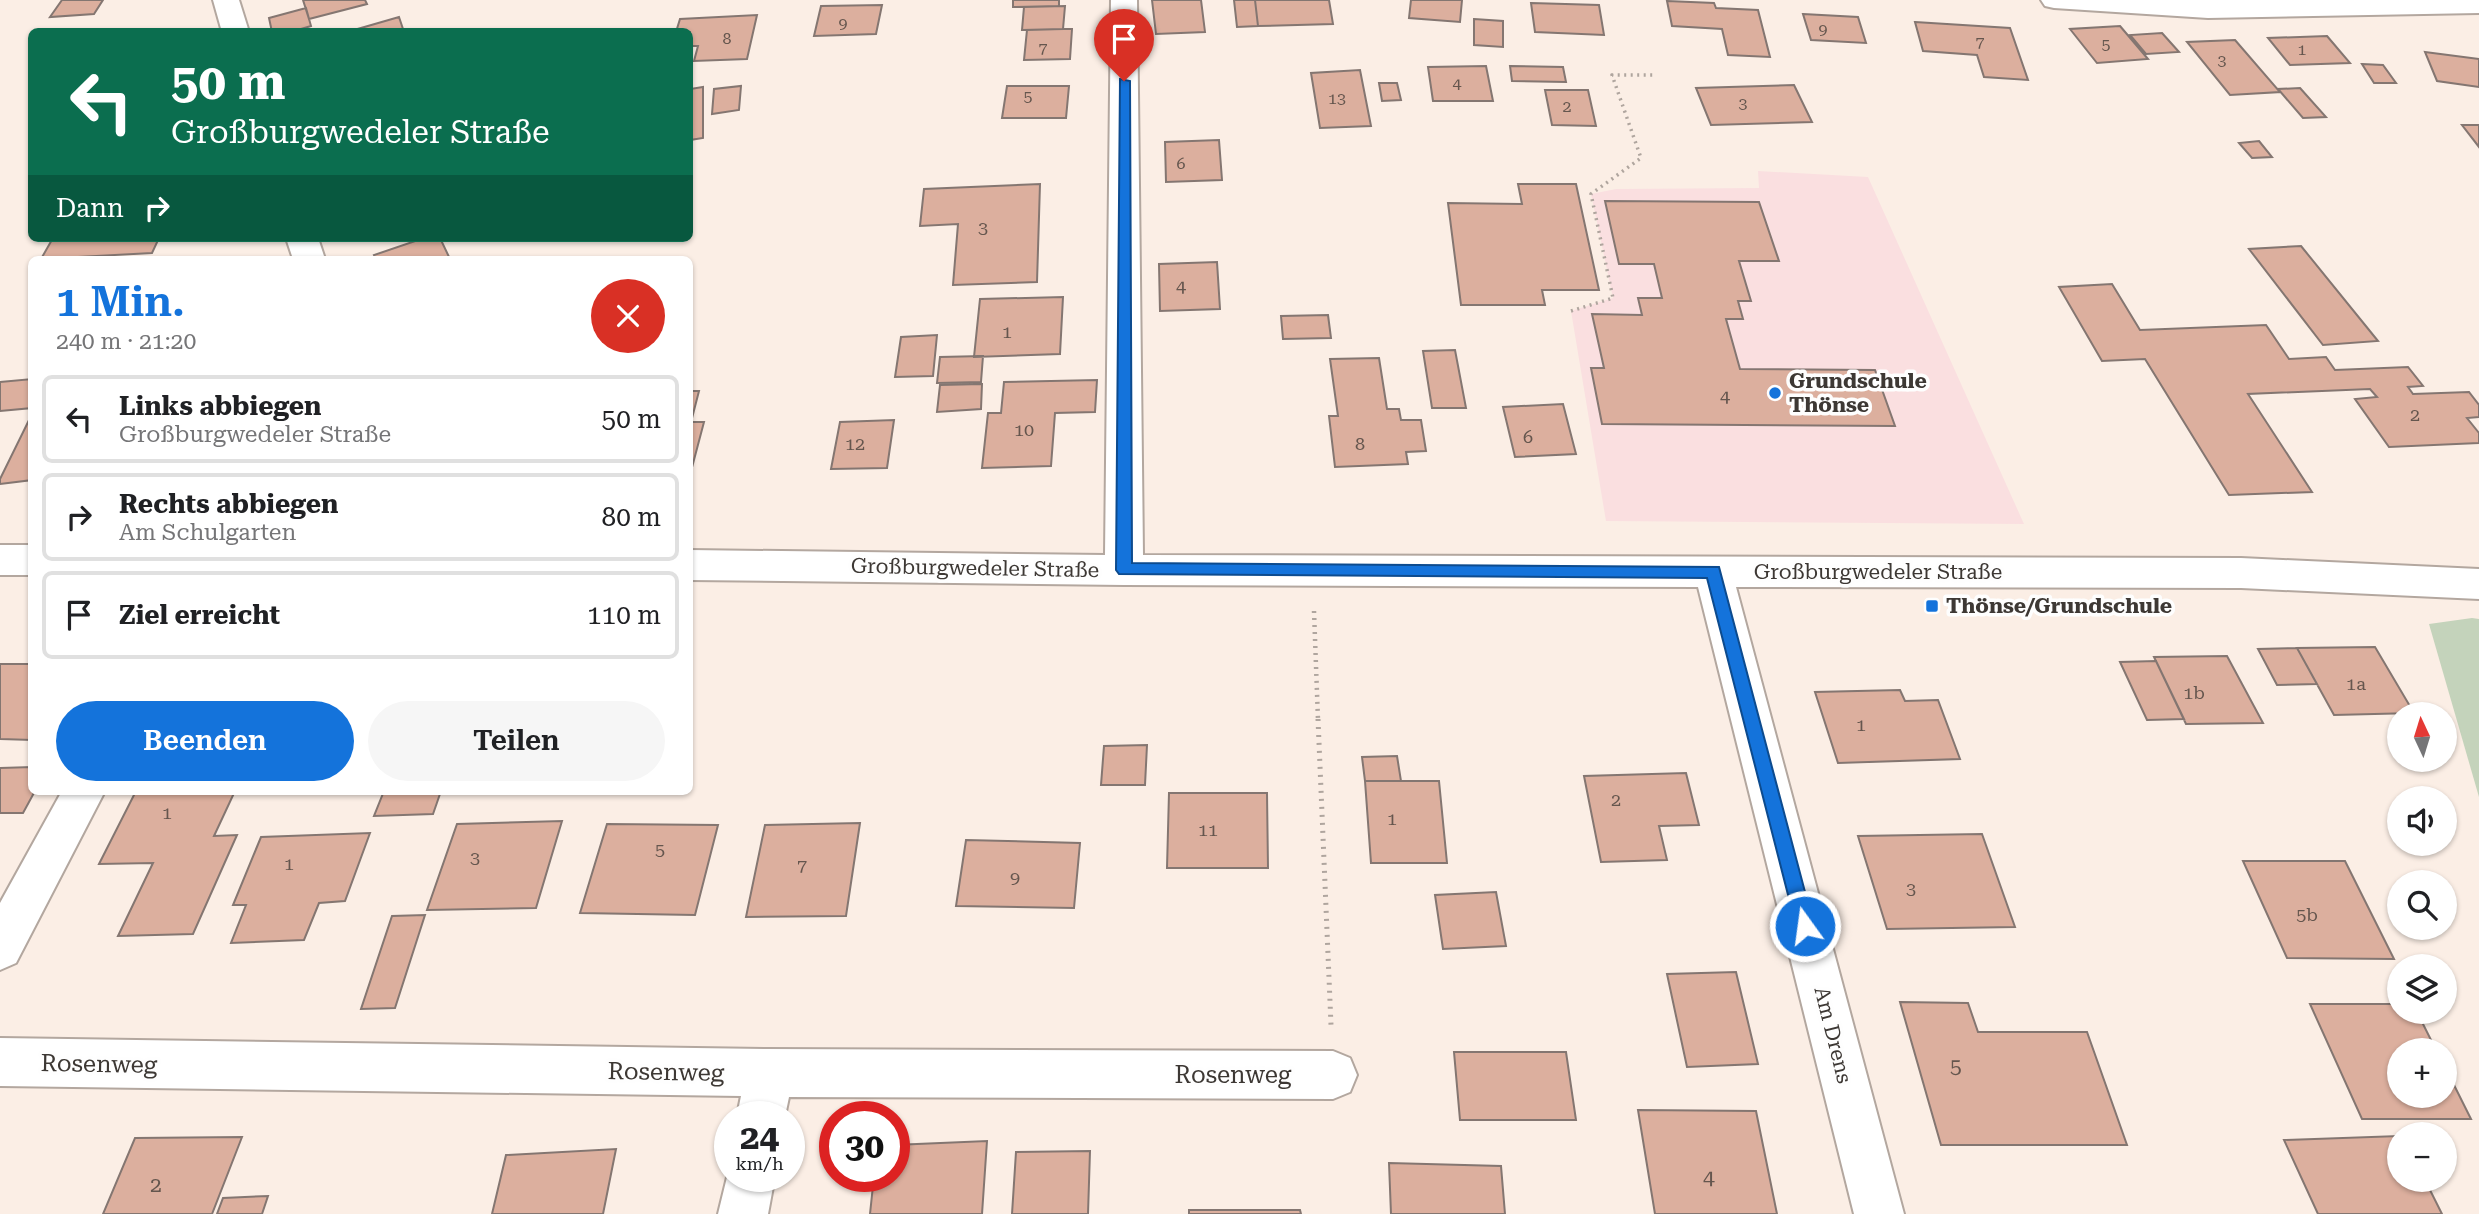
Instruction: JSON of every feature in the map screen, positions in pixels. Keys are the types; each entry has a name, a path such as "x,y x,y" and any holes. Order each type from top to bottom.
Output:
{"street":[{"path":"226,0 235,28"},
{"path":"1124,0 1124,570"},
{"path":"2054,0 2208,10 2479,5"},
{"path":"0,560 28,560"},
{"name":"Großburgwedeler Straße","path":"693,565 1124,570 2241,573 2479,584"},
{"name":"Am Drens","path":"1713,572 1879,1214"},
{"path":"0,948 82,795"},
{"name":"Rosenweg","path":"0,1062 765,1095 1333,1075"},
{"path":"743,1214 747,1192"}],"path":[{"path":"1571,311 1614,298 1591,194 1641,158 1612,75 1655,75"},
{"path":"1314,610 1333,1075"}],"shaded area":[{"name":"Grundschule Thönse","path":"1758,171 1868,177 2024,524 1606,521 1571,311 1613,298 1591,194 1616,189 1759,188"}],"green space":[{"path":"2479,619 2479,797 2457,721 2457,702 2452,702 2429,624"}],"building":[{"path":"62,0 103,0 94,14 50,17"},
{"path":"303,0 365,0 367,4 309,19"},
{"path":"1013,0 1059,0 1059,6 1013,7"},
{"path":"1152,0 1201,0 1205,32 1156,34"},
{"path":"1234,0 1255,0 1258,26 1237,27"},
{"path":"1255,0 1329,0 1333,24 1258,26"},
{"path":"1411,0 1462,0 1460,22 1409,18"},
{"path":"1667,1 1714,3 1716,8 1758,10 1770,57 1728,55 1722,29 1672,26"},
{"path":"1531,3 1599,5 1604,35 1535,32"},
{"path":"882,5 876,34 814,36 821,6"},
{"path":"1065,6 1063,29 1022,30 1024,7"},
{"path":"306,8 311,26 271,28 269,18"},
{"path":"1803,14 1858,17 1866,43 1811,40"},
{"path":"757,15 747,59 694,61 698,46 693,46 693,28 677,28 680,19"},
{"path":"399,17 403,28 361,28"},
{"path":"1474,19 1503,21 1503,47 1474,45"},
{"path":"1915,22 2010,28 2028,80 1984,77 1977,55 1923,51"},
{"path":"2120,26 2148,59 2097,63 2070,29"},
{"path":"1072,29 1070,59 1024,60 1027,30"},
{"path":"2162,33 2179,52 2146,54 2130,35"},
{"path":"2327,36 2350,63 2290,65 2268,38"},
{"path":"2235,40 2280,92 2230,95 2187,42"},
{"path":"2425,52 2479,59 2479,87 2437,81"},
{"path":"2362,64 2383,65 2396,83 2374,83"},
{"path":"1486,66 1493,101 1433,101 1428,67"},
{"path":"1510,66 1563,67 1566,82 1512,81"},
{"path":"1360,70 1371,126 1320,128 1311,73"},
{"path":"1379,83 1397,83 1401,100 1382,101"},
{"path":"1794,85 1812,122 1711,125 1696,88"},
{"path":"741,86 739,110 712,114 714,89"},
{"path":"1007,86 1069,86 1066,118 1002,118"},
{"path":"703,87 703,138 693,140 693,89"},
{"path":"2300,88 2326,117 2303,118 2278,89"},
{"path":"1545,90 1588,90 1596,126 1552,125"},
{"path":"2462,125 2479,125 2479,147"},
{"path":"1219,140 1222,180 1166,182 1165,142"},
{"path":"2259,141 2272,157 2252,158 2239,143"},
{"path":"1040,184 1037,282 953,285 958,224 920,226 924,189"},
{"path":"1518,184 1576,184 1599,290 1542,290 1545,305 1461,305 1448,203 1522,204"},
{"path":"1605,201 1759,202 1779,261 1739,261 1751,301 1738,301 1743,319 1726,319 1740,369 1875,370 1895,426 1602,424 1591,368 1604,368 1592,314 1642,315 1638,298 1662,298 1654,264 1619,264"},
{"path":"51,242 157,242 152,253 43,256"},
{"path":"412,242 442,242 449,256 374,256"},
{"path":"2301,246 2378,341 2323,345 2249,249"},
{"path":"1217,262 1220,309 1160,311 1159,264"},
{"path":"2112,284 2140,330 2266,325 2289,359 2326,357 2335,370 2408,367 2423,386 2408,387 2413,394 2469,392 2479,405 2479,417 2467,418 2479,433 2479,443 2389,447 2355,399 2377,397 2370,389 2248,394 2312,492 2229,495 2145,359 2102,361 2059,287"},
{"path":"1063,297 1060,354 974,357 980,299"},
{"path":"1328,315 1331,338 1283,339 1281,316"},
{"path":"937,335 933,376 895,377 901,337"},
{"path":"1455,350 1466,408 1432,408 1423,351"},
{"path":"983,356 981,382 937,383 940,357"},
{"path":"1379,358 1387,409 1399,409 1401,420 1421,420 1426,451 1406,452 1408,464 1335,467 1329,416 1338,416 1330,359"},
{"path":"28,379 28,408 0,411 0,382"},
{"path":"1097,380 1095,412 1055,413 1051,466 982,468 988,413 1001,413 1004,382"},
{"path":"982,384 981,409 937,412 940,385"},
{"path":"693,391 699,391 693,414"},
{"path":"1563,404 1576,454 1515,457 1503,407"},
{"path":"894,420 887,468 831,469 840,422"},
{"path":"28,422 28,480 0,484"},
{"path":"693,422 704,422 693,464"},
{"path":"2375,647 2408,702 2387,702 2387,714 2334,715 2297,648"},
{"path":"2297,648 2317,684 2277,685 2258,649"},
{"path":"2227,656 2263,723 2186,724 2154,657"},
{"path":"2156,661 2184,719 2147,720 2120,662"},
{"path":"0,664 28,664 28,740 0,739"},
{"path":"1900,690 1905,701 1938,700 1960,759 1838,763 1815,692"},
{"path":"1147,745 1145,785 1101,785 1104,746"},
{"path":"1397,756 1401,781 1365,781 1362,757"},
{"path":"28,767 28,795 33,795 23,813 0,813 0,768"},
{"path":"1686,773 1699,825 1659,826 1667,860 1601,862 1584,776"},
{"path":"1365,781 1439,781 1447,863 1371,863"},
{"path":"1169,793 1267,793 1268,868 1167,868"},
{"path":"134,795 233,795 214,836 237,835 193,934 118,936 153,863 99,864"},
{"path":"382,795 440,795 433,814 374,816"},
{"path":"562,821 536,908 427,910 457,824"},
{"path":"860,823 846,916 746,917 765,825"},
{"path":"607,824 718,825 695,915 580,913"},
{"path":"370,833 345,901 319,903 304,940 231,943 246,905 233,905 261,837"},
{"path":"1982,834 2015,927 1887,929 1858,836"},
{"path":"966,840 1080,843 1074,908 956,906"},
{"path":"2243,861 2345,861 2392,954 2387,954 2387,959 2287,958"},
{"path":"1496,892 1506,946 1443,949 1435,895"},
{"path":"425,915 395,1008 361,1009 392,916"},
{"path":"1736,972 1758,1064 1687,1067 1667,974"},
{"path":"1900,1002 1968,1003 1978,1032 2087,1032 2127,1145 1941,1145"},
{"path":"2310,1004 2387,1004 2387,1024 2423,1024 2430,1038 2387,1038 2387,1108 2457,1108 2457,1091 2471,1119 2362,1119"},
{"path":"1454,1052 1566,1052 1576,1120 1460,1120"},
{"path":"1638,1110 1756,1111 1777,1214 1655,1214"},
{"path":"2387,1136 2387,1192 2431,1192 2442,1214 2318,1214 2284,1140"},
{"path":"242,1137 212,1214 103,1214 135,1138"},
{"path":"987,1141 982,1214 870,1214 872,1192 910,1192 910,1144"},
{"path":"616,1149 603,1214 492,1214 506,1155"},
{"path":"1090,1151 1088,1214 1012,1214 1016,1152"},
{"path":"1389,1163 1501,1166 1505,1214 1391,1214"},
{"path":"268,1196 262,1214 217,1214 223,1198"},
{"path":"1189,1210 1300,1210 1301,1214 1189,1214"}],"place":[{"name":"Grundschule Thönse","path":"1775,393"},
{"name":"Thönse/Grundschule","path":"1932,606"}],"route":[{"path":"1124,81 1124,570 1713,572 1805,926"}]}
